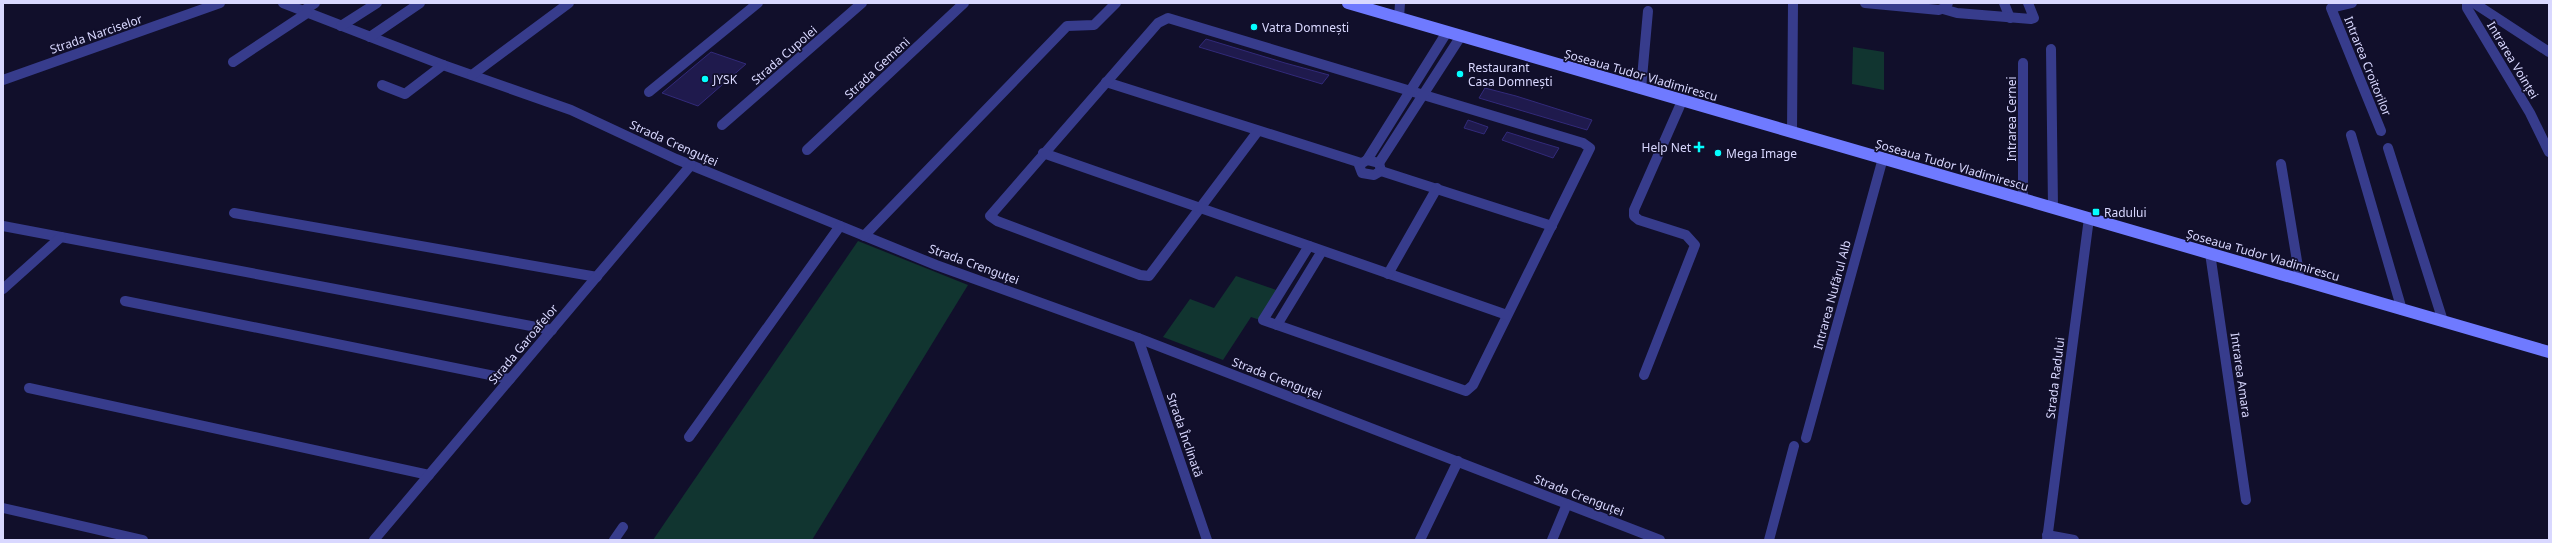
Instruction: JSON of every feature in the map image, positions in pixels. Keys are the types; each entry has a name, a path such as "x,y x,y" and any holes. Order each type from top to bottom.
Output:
{"main road":[{"name":"Șoseaua Tudor Vladimirescu","path":"1348,3 2549,352"}],"street":[{"name":"Strada Narciselor","path":"3,80 220,3"},
{"name":"Strada Crenguței","path":"283,3 443,65 571,110 691,165 864,236 1138,338 1660,540"},
{"path":"233,62 305,12 315,3"},
{"path":"341,26 376,3"},
{"path":"370,37 420,3"},
{"path":"472,75 569,3"},
{"path":"650,92 758,3"},
{"name":"Strada Cupolei","path":"722,125 862,3"},
{"name":"Strada Gemeni","path":"808,150 964,3"},
{"path":"864,236 1066,26 1094,25 1116,3"},
{"path":"1398,18 1400,3"},
{"path":"1792,132 1793,3"},
{"path":"1865,3 1946,6 1957,13 2010,18 2034,18 2028,3"},
{"path":"2004,3 2010,18"},
{"name":"Intrarea Croitorilor","path":"2352,3 2331,8 2381,131"},
{"name":"Intrarea Voinței","path":"2467,3 2467,8 2530,113 2549,152"},
{"path":"2474,3 2549,52"},
{"path":"1641,89 1648,11"},
{"path":"1258,131 1152,273 1146,277 991,217 990,213 1158,23 1168,18 1587,145 1589,150 1473,385 1466,391 1458,390 1263,320 1309,246"},
{"path":"1447,32 1364,161 1360,170 1365,174 1374,175 1380,167 1461,36"},
{"path":"2051,50 2053,208"},
{"name":"Intrarea Cernei","path":"2023,63 2023,199"},
{"path":"382,85 405,94 443,65"},
{"path":"1106,82 1258,131 1364,161 1437,188 1552,226"},
{"path":"1644,375 1695,245 1692,239 1686,235 1639,220 1634,216 1634,210 1682,101"},
{"path":"1389,124 1403,128"},
{"path":"2351,135 2402,310"},
{"path":"2388,148 2443,321"},
{"path":"1043,153 1507,315"},
{"name":"Intrarea Nufărul Alb","path":"1806,438 1883,158"},
{"path":"2282,164 2300,280"},
{"name":"Strada Garoafelor","path":"374,540 691,165"},
{"path":"1388,274 1437,188"},
{"path":"234,213 597,277"},
{"name":"Strada Radului","path":"2047,537 2089,218"},
{"path":"3,226 552,330"},
{"path":"688,438 840,226"},
{"path":"3,289 61,237"},
{"path":"1277,325 1322,251"},
{"name":"Intrarea Amara","path":"2210,254 2246,500"},
{"path":"125,301 510,379"},
{"name":"Strada Înclinată","path":"1138,338 1207,540"},
{"path":"29,388 429,475"},
{"path":"1769,540 1794,446"},
{"path":"1420,540 1458,461"},
{"path":"1552,540 1567,504"},
{"path":"3,508 143,540"},
{"path":"614,540 623,527"},
{"path":"2047,537 2074,540"}],"green space":[{"path":"1853,47 1884,52 1884,90 1852,84"},
{"path":"858,241 968,285 812,540 653,540"},
{"path":"1236,276 1279,291 1260,320 1251,317 1223,360 1163,337 1190,299 1214,308"}],"building":[{"path":"1206,39 1329,75 1322,84 1199,47"},
{"name":"JYSK","path":"711,52 746,64 698,106 662,93"},
{"path":"1485,88 1516,96 1592,120 1587,130 1479,98"},
{"path":"1468,120 1488,127 1484,134 1464,128"},
{"path":"1507,132 1559,148 1553,158 1502,140"}],"place":[{"name":"Vatra Domnești","path":"1254,27"},
{"name":"Restaurant Casa Domnești","path":"1460,74"},
{"name":"JYSK","path":"705,79"},
{"name":"Help Net","path":"1699,147"},
{"name":"Mega Image","path":"1718,153"},
{"name":"Radului","path":"2096,212"}]}
